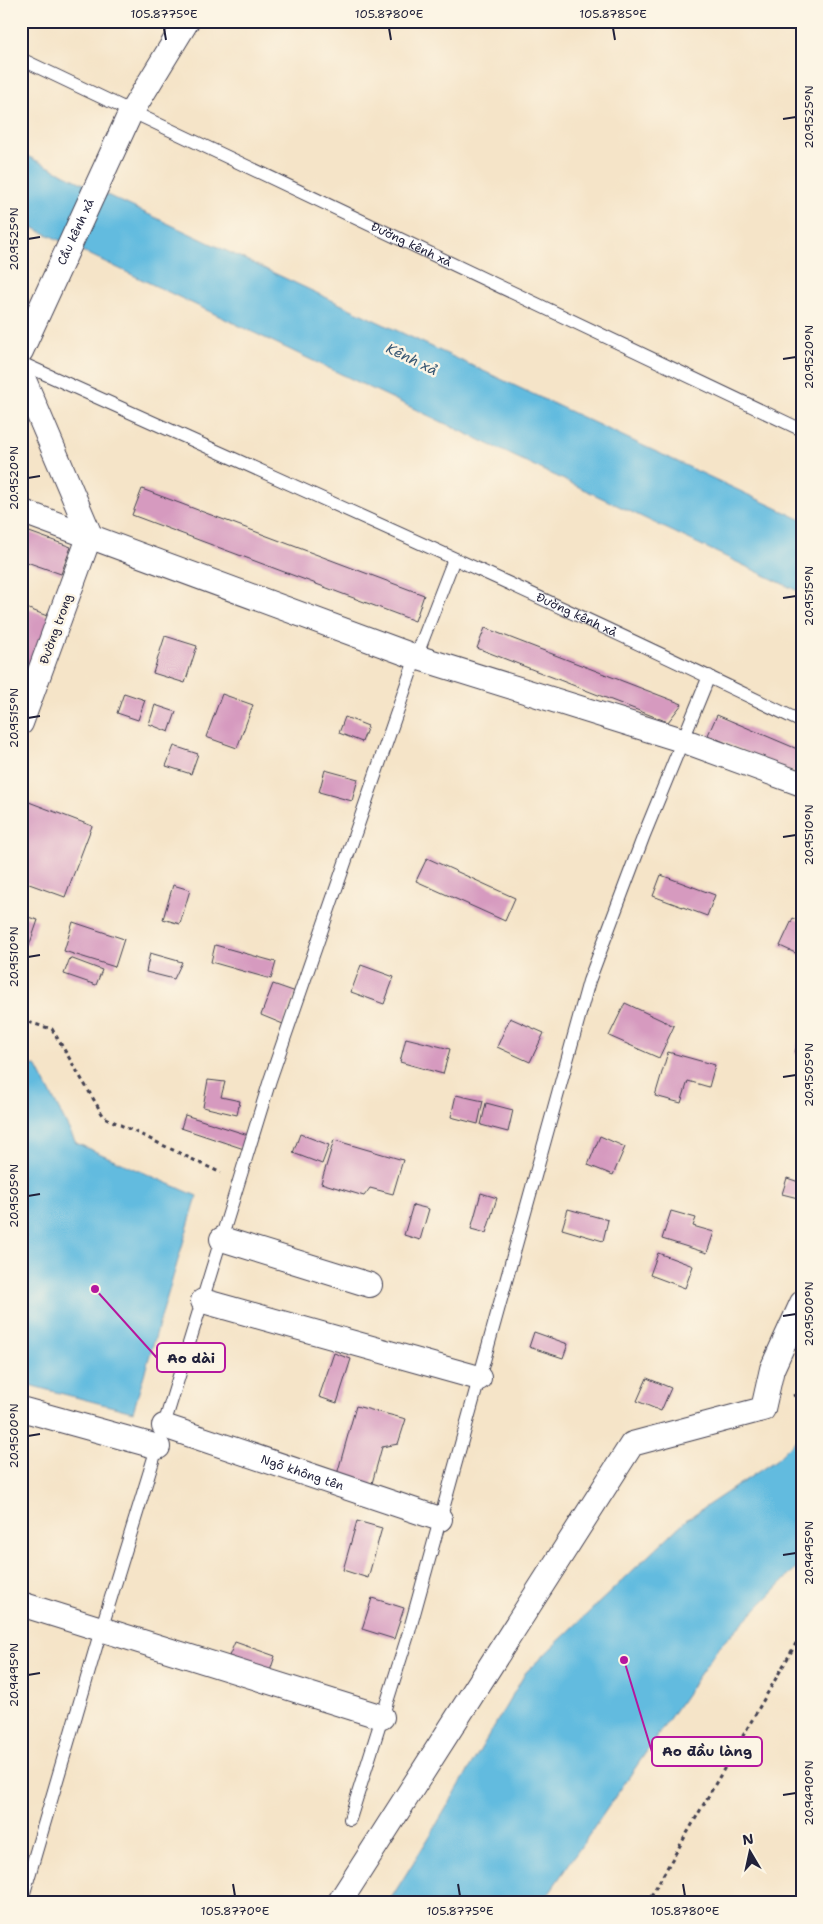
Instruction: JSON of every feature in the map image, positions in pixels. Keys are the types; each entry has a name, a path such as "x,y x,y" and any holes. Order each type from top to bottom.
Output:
{"street":[{"name":"Cầu kênh xả","path":"22,354 130,113 187,21"},
{"path":"21,372 90,535"},
{"path":"21,511 416,657 682,740 802,784"},
{"name":"Đường trong","path":"21,723 90,535"},
{"path":"222,1239 370,1285"},
{"path":"203,1301 479,1378"},
{"path":"339,1903 632,1444 763,1409 772,1369 802,1303"},
{"name":"Ngõ không tên","path":"21,1409 161,1436 440,1519"},
{"path":"21,1604 382,1717"}],"lane":[{"name":"Đường kênh xả","path":"21,59 130,113 802,430"},
{"name":"Đường kênh xả","path":"22,354 454,560 708,676 802,722"},
{"path":"21,1903 101,1630 270,1080 416,657 454,560"},
{"path":"350,1819 409,1632 589,982 644,835 708,676"}],"path":[{"path":"21,1020 52,1029 104,1117 229,1177"},
{"path":"647,1903 802,1633"}],"water":[{"name":"Kênh xả","path":"21,153 802,520 802,593 21,222"},
{"path":"21,1060 37,1067 76,1143 197,1196 133,1412 21,1383"},
{"path":"802,1434 802,1562 718,1648 542,1903 388,1903 428,1839 526,1672 687,1519 776,1460"}],"building":[{"path":"142,489 424,595 415,621 132,515"},
{"path":"21,529 71,547 61,574 21,560"},
{"path":"21,606 55,619 33,677 21,672"},
{"path":"485,628 682,704 668,722 477,648"},
{"path":"165,636 197,646 185,683 153,673"},
{"path":"124,693 145,700 138,720 117,713"},
{"path":"222,694 253,705 237,748 206,737"},
{"path":"155,705 176,712 169,732 149,724"},
{"path":"717,715 802,751 802,776 708,735"},
{"path":"345,717 368,726 362,742 339,733"},
{"path":"174,746 198,754 191,774 166,766"},
{"path":"325,770 358,779 352,801 319,792"},
{"path":"21,799 92,826 65,897 21,881"},
{"path":"427,858 515,898 505,921 416,881"},
{"path":"661,875 715,895 707,916 653,896"},
{"path":"173,885 190,890 180,924 163,919"},
{"path":"21,915 38,920 29,946 21,944"},
{"path":"793,918 802,922 802,956 780,946"},
{"path":"73,922 124,939 115,967 64,951"},
{"path":"215,945 276,962 271,979 211,962"},
{"path":"150,953 182,962 174,979 146,972"},
{"path":"70,958 102,970 96,985 64,974"},
{"path":"361,965 394,977 384,1004 351,992"},
{"path":"273,984 296,992 283,1024 261,1015"},
{"path":"625,1003 674,1026 659,1058 609,1036"},
{"path":"510,1018 544,1033 530,1062 497,1047"},
{"path":"802,1031 802,1054 795,1053"},
{"path":"406,1038 450,1049 443,1074 400,1062"},
{"path":"668,1052 715,1065 709,1087 688,1081 681,1103 655,1096"},
{"path":"208,1080 225,1082 221,1097 240,1101 237,1115 203,1107"},
{"path":"456,1095 483,1101 478,1124 451,1117"},
{"path":"486,1103 513,1110 508,1132 481,1125"},
{"path":"185,1115 248,1135 244,1149 181,1128"},
{"path":"300,1134 329,1145 322,1164 293,1153"},
{"path":"600,1136 625,1147 613,1175 588,1165"},
{"path":"334,1140 403,1160 393,1194 370,1188 364,1196 321,1183"},
{"path":"787,1178 802,1183 802,1199 782,1194"},
{"path":"481,1193 497,1198 486,1233 471,1229"},
{"path":"413,1205 429,1209 420,1240 404,1235"},
{"path":"568,1209 608,1220 603,1241 562,1229"},
{"path":"671,1211 696,1218 693,1226 714,1232 707,1253 662,1239"},
{"path":"658,1253 693,1266 685,1288 650,1275"},
{"path":"534,1332 568,1344 563,1358 529,1347"},
{"path":"334,1353 351,1359 337,1403 319,1397"},
{"path":"647,1378 671,1388 661,1411 637,1401"},
{"path":"356,1406 406,1419 398,1444 382,1447 371,1487 336,1478"},
{"path":"357,1521 382,1528 368,1578 343,1570"},
{"path":"372,1598 404,1608 394,1639 362,1629"},
{"path":"235,1642 275,1656 270,1671 229,1656"}],"place":[{"name":"Ao dài","path":"95,1289"},
{"name":"Ao đầu làng","path":"624,1660"}]}
